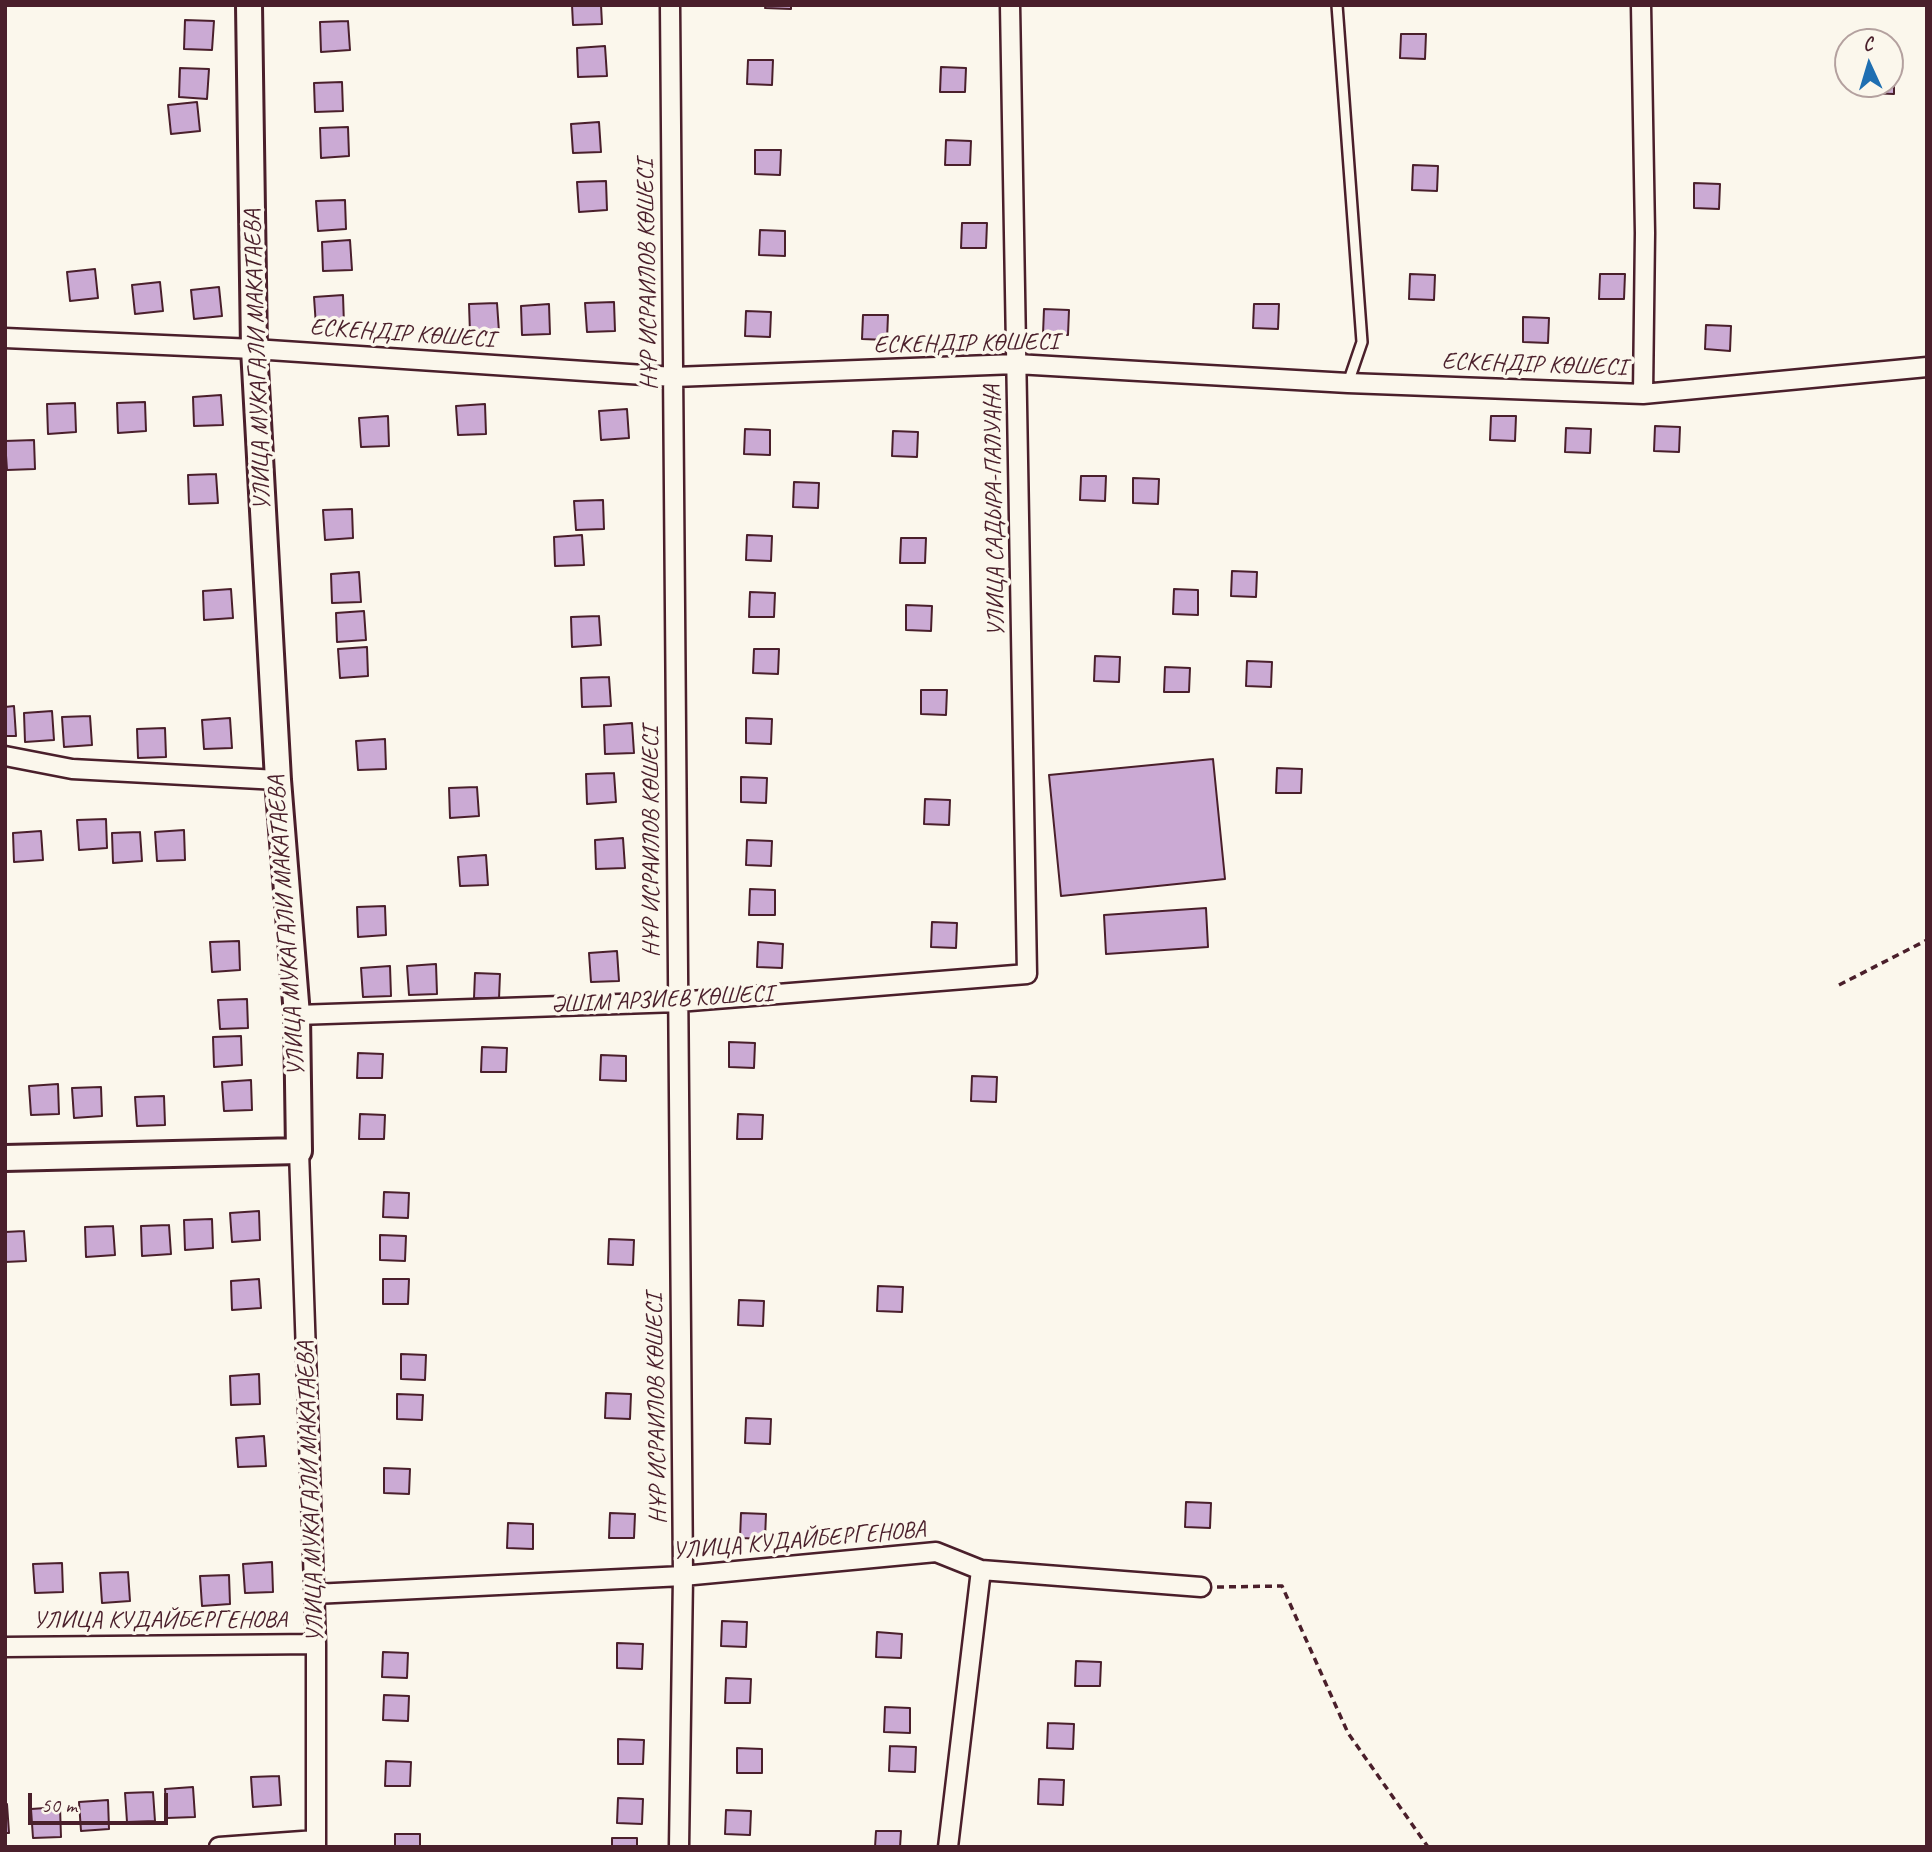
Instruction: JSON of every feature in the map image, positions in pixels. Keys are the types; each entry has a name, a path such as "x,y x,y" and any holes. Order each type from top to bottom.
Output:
{"street":[{"name":"УЛИЦА МУКАГАЛИ МАКАТАЕВА","path":"249,5 254,349 278,780 297,1016 316,1644 316,1843"},
{"name":"НҰР ИСРАИЛОВ КӨШЕСІ","path":"670,5 683,1576 679,1847"},
{"name":"УЛИЦА САДЫРА-ПАЛУАНА","path":"1010,5 1027,974"},
{"path":"1641,5 1645,233 1643,394"},
{"name":"ЕСКЕНДІР КӨШЕСІ","path":"5,338 254,349 674,377 1016,364 1348,383 1643,394 1927,367"},
{"path":"5,756 72,769 278,780"},
{"name":"ӘШІМ АРЗИЕВ КӨШЕСІ","path":"297,1016 678,1002 1027,974"},
{"path":"5,1158 299,1151"},
{"name":"УЛИЦА КУДАЙБЕРГЕНОВА","path":"314,1594 683,1576 936,1552 981,1570 1201,1587"},
{"path":"948,1847 981,1570"},
{"name":"УЛИЦА КУДАЙБЕРГЕНОВА","path":"5,1647 316,1644"},
{"path":"219,1847 316,1843"}],"lane":[{"path":"1337,5 1363,342 1348,383"}],"path":[{"path":"1839,985 1927,940"},
{"path":"1201,1587 1282,1586 1348,1733 1428,1847"}],"building":[{"path":"572,5 601,5 602,24 573,25"},
{"path":"766,5 791,5 791,9 765,8"},
{"path":"185,20 214,21 212,50 184,49"},
{"path":"348,21 350,50 321,52 320,22"},
{"path":"1401,34 1426,34 1425,59 1400,58"},
{"path":"605,46 607,76 578,77 577,48"},
{"path":"748,60 773,60 772,85 747,84"},
{"path":"941,67 966,68 965,92 940,92"},
{"path":"180,68 209,69 207,99 179,97"},
{"path":"342,82 343,111 315,112 314,83"},
{"path":"197,102 200,131 171,134 168,105"},
{"path":"599,122 601,152 573,153 571,124"},
{"path":"348,127 349,156 321,158 320,128"},
{"path":"946,140 971,141 970,165 945,165"},
{"path":"755,150 781,150 780,175 755,174"},
{"path":"1413,165 1438,166 1437,191 1412,190"},
{"path":"606,181 607,210 579,212 577,182"},
{"path":"1694,183 1720,184 1719,209 1694,208"},
{"path":"345,200 346,229 318,231 316,201"},
{"path":"962,223 987,223 986,248 961,248"},
{"path":"760,230 785,231 785,256 759,255"},
{"path":"350,240 352,270 323,271 322,242"},
{"path":"95,269 98,298 70,301 67,272"},
{"path":"1410,274 1435,275 1434,300 1409,299"},
{"path":"1600,274 1625,274 1624,299 1599,299"},
{"path":"160,282 163,311 135,314 132,285"},
{"path":"219,287 222,316 194,319 191,290"},
{"path":"343,295 344,325 316,326 314,297"},
{"path":"614,302 615,331 587,332 585,303"},
{"path":"497,303 499,332 470,333 469,304"},
{"path":"549,304 550,334 522,335 521,306"},
{"path":"1254,304 1279,304 1278,329 1253,328"},
{"path":"1044,309 1069,310 1068,335 1043,334"},
{"path":"746,311 771,312 770,337 745,336"},
{"path":"863,315 888,315 887,340 862,339"},
{"path":"1523,317 1549,318 1548,343 1523,342"},
{"path":"1706,325 1731,326 1730,351 1705,349"},
{"path":"221,395 223,425 194,426 193,397"},
{"path":"145,402 146,431 118,433 117,403"},
{"path":"75,403 76,432 48,434 47,404"},
{"path":"485,404 486,434 458,435 456,406"},
{"path":"627,409 629,438 601,440 599,411"},
{"path":"388,416 389,446 361,447 359,418"},
{"path":"1491,416 1516,416 1515,441 1490,440"},
{"path":"1655,426 1680,427 1679,452 1654,451"},
{"path":"1566,428 1591,429 1590,453 1565,452"},
{"path":"745,429 770,430 770,455 744,454"},
{"path":"893,431 918,432 917,457 892,456"},
{"path":"34,440 35,469 7,470 5,441"},
{"path":"216,474 218,503 189,504 188,475"},
{"path":"1081,476 1106,476 1105,501 1080,500"},
{"path":"1133,478 1159,479 1158,504 1133,503"},
{"path":"794,482 819,483 818,508 793,507"},
{"path":"603,500 604,529 576,530 574,501"},
{"path":"352,509 353,538 325,540 323,510"},
{"path":"582,535 584,565 555,566 554,537"},
{"path":"747,535 772,536 771,561 746,560"},
{"path":"901,538 926,538 925,563 900,563"},
{"path":"1232,571 1257,572 1256,597 1231,596"},
{"path":"359,572 361,602 332,603 331,574"},
{"path":"231,589 233,618 204,620 203,591"},
{"path":"1174,589 1198,590 1198,615 1173,614"},
{"path":"750,592 775,593 774,617 749,617"},
{"path":"906,605 932,606 931,631 906,630"},
{"path":"364,611 366,640 337,642 336,613"},
{"path":"599,616 601,645 572,647 571,617"},
{"path":"367,647 368,676 340,678 338,649"},
{"path":"754,649 779,649 778,674 753,673"},
{"path":"1095,656 1120,657 1119,682 1094,681"},
{"path":"1247,661 1272,662 1271,687 1246,686"},
{"path":"1165,667 1190,668 1189,692 1164,692"},
{"path":"609,677 611,706 582,707 581,678"},
{"path":"921,690 947,690 946,715 921,714"},
{"path":"14,706 16,736 5,736 5,707"},
{"path":"52,711 54,740 25,742 24,713"},
{"path":"90,716 92,745 64,747 62,717"},
{"path":"230,718 232,748 204,749 202,720"},
{"path":"746,718 772,719 771,744 746,743"},
{"path":"632,723 634,753 605,754 604,725"},
{"path":"165,728 166,757 138,758 137,729"},
{"path":"385,739 386,769 358,770 356,741"},
{"path":"1213,759 1225,879 1061,896 1049,775"},
{"path":"1277,768 1302,769 1301,793 1276,793"},
{"path":"614,773 616,802 587,804 586,774"},
{"path":"741,777 767,778 766,803 741,802"},
{"path":"477,787 479,816 450,818 449,788"},
{"path":"925,799 950,800 949,825 924,824"},
{"path":"106,819 107,848 79,850 77,820"},
{"path":"184,830 185,860 157,861 155,832"},
{"path":"41,831 43,860 14,862 13,833"},
{"path":"140,832 142,861 113,863 112,833"},
{"path":"623,838 625,868 596,869 595,840"},
{"path":"747,840 772,841 771,866 746,865"},
{"path":"486,855 488,885 460,886 458,857"},
{"path":"750,889 775,890 775,915 749,915"},
{"path":"385,906 386,935 358,937 357,907"},
{"path":"1206,908 1208,947 1106,954 1104,915"},
{"path":"932,922 957,923 956,948 931,947"},
{"path":"239,941 240,970 212,972 210,942"},
{"path":"758,942 783,944 782,968 757,967"},
{"path":"617,951 619,981 591,982 589,953"},
{"path":"436,964 437,994 409,995 407,966"},
{"path":"390,966 391,996 363,997 361,968"},
{"path":"475,973 500,974 499,999 474,998"},
{"path":"247,999 248,1028 220,1029 218,1000"},
{"path":"241,1036 242,1065 214,1067 213,1037"},
{"path":"729,1042 755,1043 754,1068 729,1067"},
{"path":"482,1047 507,1048 506,1072 481,1072"},
{"path":"358,1053 383,1054 382,1078 357,1078"},
{"path":"601,1055 626,1056 626,1081 600,1080"},
{"path":"972,1076 997,1077 996,1102 971,1101"},
{"path":"251,1080 252,1110 224,1111 222,1082"},
{"path":"58,1084 59,1114 31,1115 29,1086"},
{"path":"101,1087 102,1116 74,1118 72,1088"},
{"path":"164,1096 165,1125 137,1126 135,1097"},
{"path":"360,1114 385,1115 384,1139 359,1139"},
{"path":"738,1114 763,1115 762,1139 737,1139"},
{"path":"384,1192 409,1193 408,1218 383,1217"},
{"path":"259,1211 260,1240 232,1242 230,1213"},
{"path":"212,1219 213,1248 185,1250 184,1220"},
{"path":"169,1225 171,1254 142,1256 141,1226"},
{"path":"113,1226 115,1255 86,1257 85,1227"},
{"path":"24,1231 26,1261 5,1262 5,1232"},
{"path":"380,1235 406,1236 405,1261 380,1260"},
{"path":"609,1239 634,1240 633,1265 608,1264"},
{"path":"259,1279 261,1308 232,1310 231,1281"},
{"path":"383,1279 409,1279 408,1304 383,1304"},
{"path":"878,1286 903,1287 902,1312 877,1311"},
{"path":"739,1300 764,1301 763,1326 738,1325"},
{"path":"401,1354 426,1355 425,1380 401,1379"},
{"path":"259,1374 260,1404 231,1405 230,1376"},
{"path":"606,1393 631,1394 630,1419 605,1418"},
{"path":"397,1394 423,1395 422,1420 397,1419"},
{"path":"746,1418 771,1419 770,1444 745,1443"},
{"path":"264,1436 266,1466 238,1467 236,1438"},
{"path":"384,1468 410,1469 409,1494 384,1493"},
{"path":"1186,1502 1211,1503 1210,1528 1185,1527"},
{"path":"610,1513 635,1514 634,1538 609,1538"},
{"path":"741,1513 766,1514 765,1539 740,1538"},
{"path":"508,1523 533,1524 533,1549 507,1548"},
{"path":"272,1562 273,1592 245,1593 243,1564"},
{"path":"62,1563 63,1592 35,1593 33,1564"},
{"path":"128,1572 130,1601 102,1603 100,1573"},
{"path":"229,1575 230,1604 202,1606 200,1576"},
{"path":"722,1621 747,1622 746,1647 721,1646"},
{"path":"877,1632 902,1634 901,1658 876,1657"},
{"path":"617,1643 643,1644 642,1669 617,1668"},
{"path":"383,1652 408,1653 407,1678 382,1677"},
{"path":"1076,1661 1101,1662 1100,1686 1075,1686"},
{"path":"726,1678 751,1679 750,1703 725,1703"},
{"path":"384,1695 409,1696 408,1721 383,1720"},
{"path":"885,1707 910,1708 910,1733 884,1732"},
{"path":"1048,1723 1074,1724 1073,1749 1047,1748"},
{"path":"618,1739 644,1740 643,1764 618,1764"},
{"path":"890,1746 916,1747 915,1772 889,1771"},
{"path":"737,1748 762,1749 762,1773 737,1773"},
{"path":"386,1761 411,1762 410,1786 385,1786"},
{"path":"279,1776 281,1805 253,1807 251,1777"},
{"path":"1039,1779 1064,1780 1063,1805 1038,1804"},
{"path":"193,1787 195,1817 167,1818 165,1789"},
{"path":"153,1792 155,1821 127,1822 125,1793"},
{"path":"618,1798 643,1799 642,1824 617,1823"},
{"path":"108,1800 109,1829 81,1831 79,1802"},
{"path":"7,1804 9,1833 5,1833"},
{"path":"60,1807 61,1837 33,1838 31,1809"},
{"path":"726,1810 751,1811 750,1835 725,1834"},
{"path":"876,1831 901,1831 900,1847 875,1847"},
{"path":"395,1834 420,1834 420,1847 395,1847"},
{"path":"612,1838 637,1838 637,1847 612,1847"}]}
